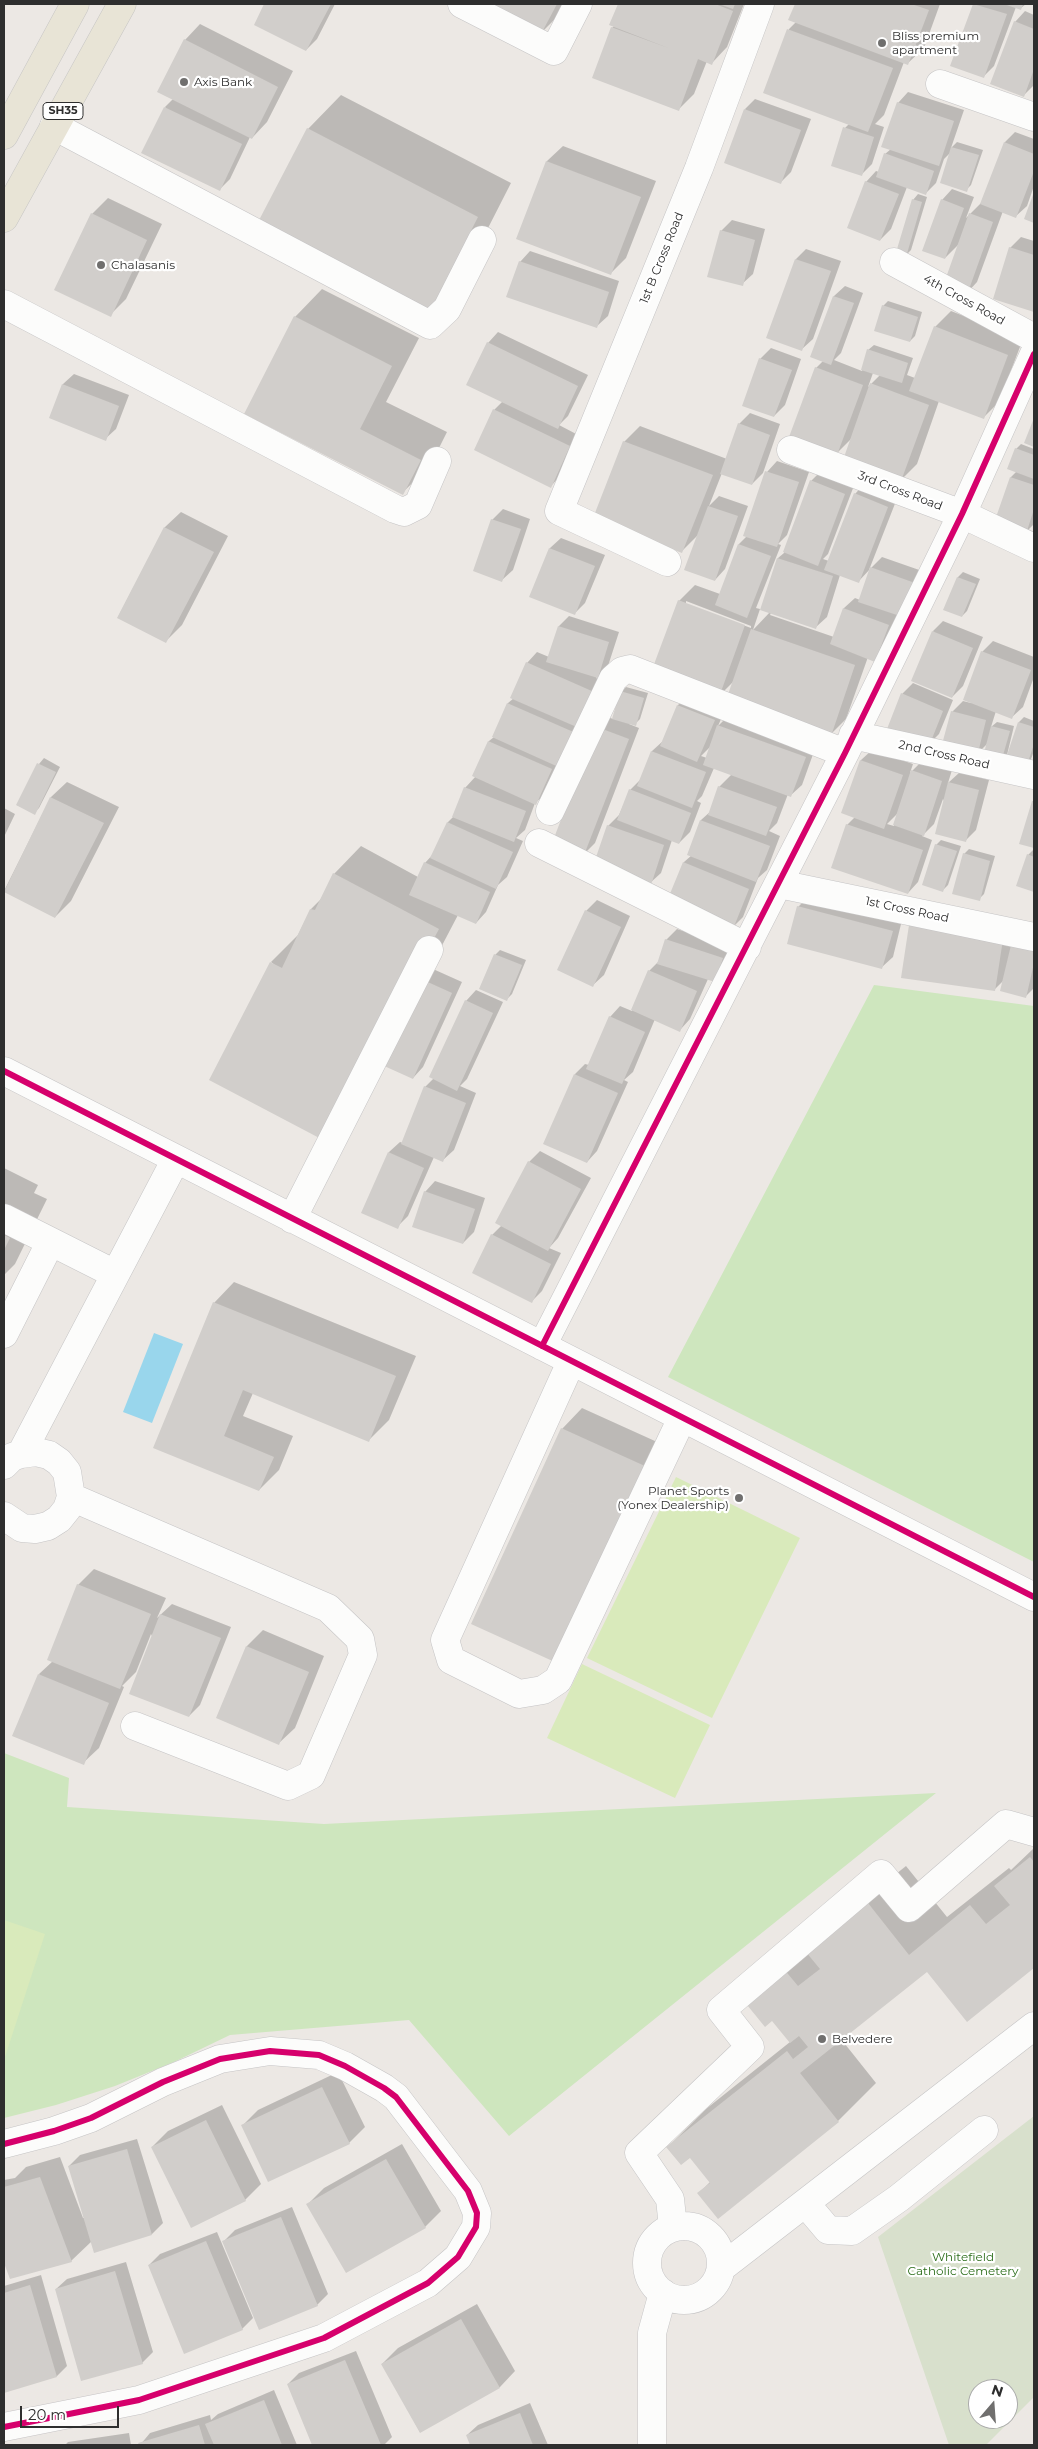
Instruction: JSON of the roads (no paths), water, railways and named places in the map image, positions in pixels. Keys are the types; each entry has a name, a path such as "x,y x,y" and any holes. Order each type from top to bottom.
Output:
{"main road":[{"path":"4,135 75,4"},
{"name":"SH35","path":"4,218 122,4"}],"street":[{"path":"462,4 554,51 578,4"},
{"name":"1st B Cross Road","path":"668,562 558,511 698,168 760,4"},
{"path":"940,84 1034,117"},
{"path":"54,126 430,325 447,309 482,240"},
{"name":"4th Cross Road","path":"894,262 1034,338"},
{"path":"4,304 395,509 404,512 418,505 437,461"},
{"path":"542,1346 849,744 962,514 1034,354"},
{"name":"3rd Cross Road","path":"791,450 962,514 1034,548"},
{"name":"2nd Cross Road","path":"550,811 613,679 630,669 849,744 1034,775"},
{"path":"539,843 747,946"},
{"name":"1st Cross Road","path":"779,884 1034,937"},
{"path":"292,1219 428,950"},
{"path":"4,1071 1034,1597"},
{"path":"12,1459 115,1274 176,1159"},
{"path":"4,1218 50,1243 115,1274"},
{"path":"4,1334 50,1243"},
{"path":"571,1362 446,1640 451,1660 519,1694 542,1690 558,1680 682,1418"},
{"path":"4,1516 22,1528 35,1530 48,1526 59,1519 67,1510 71,1497 67,1472 59,1462 49,1455 36,1452 12,1459"},
{"path":"71,1497 328,1608 360,1639 363,1656 311,1775 288,1786 135,1726"},
{"path":"673,2227 670,2199 639,2153 750,2047 721,2010 881,1874 909,1908 1006,1824 1034,1832"},
{"path":"721,2268 1034,2026"},
{"path":"4,2144 54,2131 91,2118 163,2082 220,2060 270,2050 319,2055 345,2066 396,2097 468,2191 477,2213 476,2228 458,2256 428,2283 324,2338 139,2400 4,2427"},
{"path":"806,2204 828,2230 852,2231 898,2198 984,2130"},
{"path":"673,2227 697,2228 708,2234 716,2243 720,2255 721,2268 717,2280 710,2290 699,2297 687,2300 675,2299 663,2293 654,2285 649,2275 646,2263 654,2240 673,2227"},
{"path":"652,2445 652,2333 663,2293"}],"water":[{"path":"154,1333 183,1344 152,1423 123,1412"}],"place":[{"name":"Bliss premium apartment","path":"882,43"},
{"name":"Axis Bank","path":"184,82"},
{"name":"Chalasanis","path":"101,265"},
{"name":"Planet Sports (Yonex Dealership)","path":"739,1498"},
{"name":"Belvedere","path":"822,2039"}],"park label":[{"name":"Whitefield Catholic Cemetery","path":"963,2264"}]}
